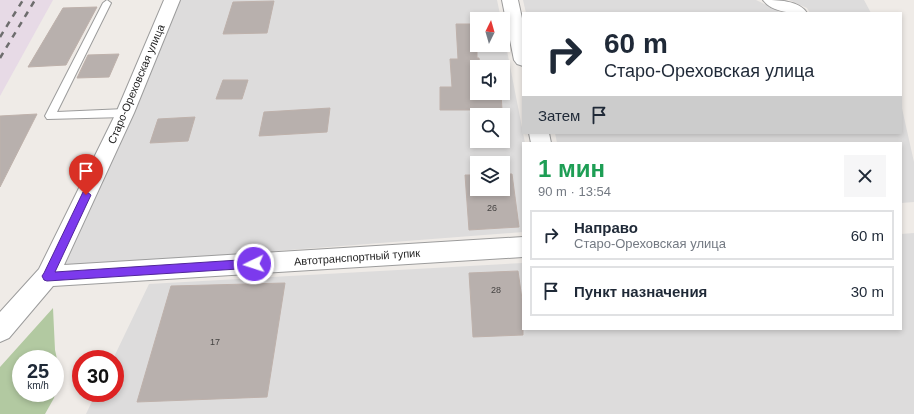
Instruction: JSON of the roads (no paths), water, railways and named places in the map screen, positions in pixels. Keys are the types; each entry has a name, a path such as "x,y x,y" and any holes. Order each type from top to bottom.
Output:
{"street":[{"name":"Старо-Ореховская улица","path":"0,330 47,276 125,113 172,0"},
{"path":"510,0 522,55"},
{"path":"771,0 798,12"},
{"name":"Автотранспортный тупик","path":"47,276 522,246"}],"lane":[{"path":"106,3 50,116 125,113"}],"railway":[{"path":"0,37 23,0"},
{"path":"0,58 35,0"}]}
